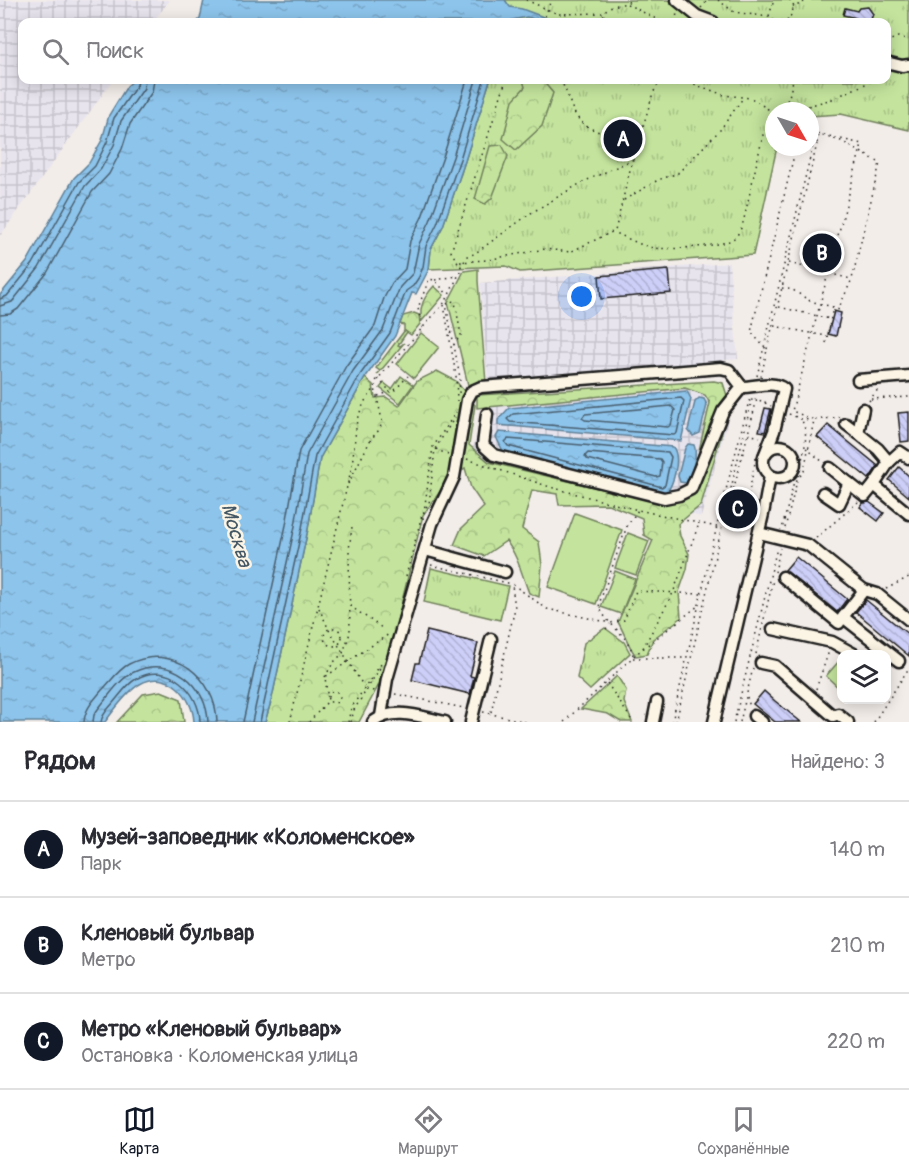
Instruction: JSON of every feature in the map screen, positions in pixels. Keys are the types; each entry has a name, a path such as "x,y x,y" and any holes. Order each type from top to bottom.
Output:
{"street":[{"path":"677,0 702,18"},
{"path":"891,63 909,65"},
{"path":"377,719 432,524 454,477 466,399 469,394 476,388 721,368 729,370 742,387"},
{"path":"858,380 909,376"},
{"path":"742,387 770,384 780,385 784,389 761,451 763,467 770,476 782,478"},
{"path":"487,414 483,445 494,455 664,498 679,495 691,489 723,411 742,387"},
{"path":"858,434 863,409"},
{"path":"846,420 889,462"},
{"path":"766,500 782,478 791,474 795,464 794,454 768,431"},
{"path":"761,451 776,446 786,447"},
{"path":"830,468 865,496 889,462 900,452 909,458"},
{"path":"714,722 759,533 770,476"},
{"path":"823,493 839,504 849,483"},
{"path":"874,485 909,514"},
{"path":"759,533 808,545 864,591 877,594 909,620"},
{"path":"425,550 505,572"},
{"path":"783,577 899,661"},
{"path":"832,642 841,620 864,591"},
{"path":"773,629 832,642 847,650"},
{"path":"471,722 491,639"},
{"path":"761,663 776,666 813,698 832,719 838,714 848,722"},
{"path":"653,722 657,702"},
{"path":"377,719 390,713 445,722"}],"path":[{"path":"526,0 558,14 603,13"},
{"path":"545,18 551,0"},
{"path":"627,4 633,0"},
{"path":"718,0 734,12 769,17 774,0"},
{"path":"790,0 794,7"},
{"path":"790,18 794,7 808,0"},
{"path":"601,18 609,5 615,3 627,4 654,18"},
{"path":"603,13 603,18"},
{"path":"891,40 898,37 909,39"},
{"path":"290,722 352,466 357,419 378,379 444,304 462,268 451,252 505,84"},
{"path":"563,84 574,112 582,124 592,130 639,141"},
{"path":"615,231 653,93 659,84"},
{"path":"694,84 724,95 751,99 765,108"},
{"path":"786,102 792,84"},
{"path":"819,103 865,84"},
{"path":"623,201 658,180 678,173 720,130 743,98"},
{"path":"615,231 654,248 703,247 731,241 741,230 765,132"},
{"path":"813,420 792,411 862,144 819,134"},
{"path":"819,135 841,141 880,163 852,279 837,312"},
{"path":"767,350 751,332 794,156"},
{"path":"725,518 757,399 764,346 809,156"},
{"path":"676,722 752,401 767,350 814,156"},
{"path":"464,262 467,256 474,254 531,213 580,183 634,159"},
{"path":"459,262 486,260 545,249 570,252 615,231"},
{"path":"788,262 852,279"},
{"path":"422,328 418,308 429,279 458,276"},
{"path":"435,280 449,296"},
{"path":"782,288 794,290 810,301 839,308"},
{"path":"407,580 425,509 429,504 434,448 457,414 460,378 446,305 451,301 455,303 461,335 454,345"},
{"path":"444,304 456,376 457,410"},
{"path":"777,307 830,319"},
{"path":"826,344 833,307"},
{"path":"773,325 826,336"},
{"path":"377,396 395,390 408,376"},
{"path":"378,379 391,392"},
{"path":"863,409 880,387"},
{"path":"346,488 371,439 380,429 382,420 375,388"},
{"path":"870,399 909,397"},
{"path":"672,722 719,517 749,401 757,399 765,403 766,399"},
{"path":"797,479 805,448 806,429 801,419 838,418 846,420"},
{"path":"740,722 793,485 804,471 813,420"},
{"path":"719,517 743,521 761,451 761,437 768,431"},
{"path":"748,434 761,437"},
{"path":"434,448 458,460 469,459 550,487 638,510 718,527"},
{"path":"805,448 830,468"},
{"path":"808,545 865,496"},
{"path":"633,657 631,646 611,623 599,604 627,526 638,510"},
{"path":"643,649 673,593 699,523"},
{"path":"309,722 328,701 325,677 333,663 343,653 350,633 352,527"},
{"path":"734,722 781,538"},
{"path":"422,563 512,584 547,609 611,623 624,620 636,591 702,594"},
{"path":"877,594 909,578"},
{"path":"491,714 515,608 512,584"},
{"path":"318,606 328,630 365,689 526,722"},
{"path":"350,606 382,628"},
{"path":"564,722 633,657 699,606"},
{"path":"606,629 611,623"},
{"path":"328,630 336,629 340,632 341,640 338,645"},
{"path":"328,630 325,641 329,645 338,645"},
{"path":"325,677 393,632 390,642"},
{"path":"813,698 832,642"},
{"path":"633,657 687,658"},
{"path":"349,722 365,689 383,661"},
{"path":"874,722 909,668"},
{"path":"607,681 633,722"},
{"path":"747,697 758,719"}],"shaded area":[{"path":"0,0 170,0 156,18 18,18 18,84 110,84 0,236"},
{"path":"729,263 738,359 488,382 480,283"},
{"path":"714,383 726,406 727,424 701,517 471,455 487,399"}],"green space":[{"path":"505,0 909,0 909,130 841,114 819,115 819,102 765,102 765,156 775,156 753,255 520,272 506,266 429,269 431,249 443,226 489,84 891,84 891,18 511,18"},
{"path":"524,84 545,84 553,93 542,126 516,150 503,139 513,100 525,87"},
{"path":"502,145 508,156 492,198 485,204 475,199 490,146"},
{"path":"478,269 486,383 468,385 448,302 464,271"},
{"path":"434,286 444,295 422,321 423,302"},
{"path":"414,313 419,315 420,324 411,335 404,330 404,325 400,324 403,316"},
{"path":"405,330 407,332 398,345 404,343 377,375 380,371 376,368"},
{"path":"421,333 439,347 414,378 397,364"},
{"path":"437,371 456,381 475,405 469,445 489,462 660,503 680,498 691,485 710,403 705,395 685,388 477,408 477,395 714,381 723,383 730,405 701,505 678,524 680,536 689,554 687,569 679,592 681,618 653,639 647,654 636,656 618,622 653,540 644,535 642,518 608,504 559,505 557,494 532,490 522,529 539,542 542,565 539,597 529,593 517,559 506,541 484,556 454,545 461,529 484,507 471,488 465,468 449,479 423,515 384,675 359,722 265,722 308,529 320,458 365,378 373,385 375,398 386,397 399,406 417,381"},
{"path":"401,376 413,385 400,403 380,388 384,383 392,389"},
{"path":"575,513 622,530 596,604 548,587"},
{"path":"628,533 649,541 636,575 615,568"},
{"path":"431,568 508,586 500,620 424,602"},
{"path":"615,571 635,579 621,614 601,607"},
{"path":"605,628 624,642 630,653 590,690 577,678 584,643"},
{"path":"837,663 837,686 826,676"},
{"path":"617,676 626,690 624,702 632,722 621,722 608,714 581,709"},
{"path":"161,691 181,699 184,722 117,722 143,694"}],"water":[{"path":"204,0 505,0 510,7 546,18 527,17 200,18"},
{"name":"Москва","path":"129,84 489,84 443,226 431,249 429,269 416,294 412,293 395,336 365,378 320,458 308,529 265,722 194,722 189,703 177,687 169,682 150,680 140,684 121,701 105,722 0,722 0,295 27,262 74,178 89,163 102,140 109,115"},
{"path":"687,391 691,399 681,441 498,425 498,420 509,408"},
{"path":"699,398 704,399 707,405 700,433 693,436 688,430 695,402"},
{"path":"499,432 673,447 676,470 666,494 503,451 496,437"},
{"path":"688,444 694,445 695,459 686,483 680,482 678,476"}],"building":[{"path":"868,7 873,14 872,18 843,15 845,8 857,11 859,8"},
{"path":"669,270 671,293 601,299 599,276"},
{"path":"834,311 841,313 836,336 828,334"},
{"path":"765,408 771,409 765,432 759,431"},
{"path":"909,412 909,441 901,442 898,413"},
{"path":"828,425 878,466 869,479 817,437"},
{"path":"899,467 909,476 909,497 889,480"},
{"path":"869,502 884,513 878,521 860,507 863,503"},
{"path":"796,557 847,599 837,612 785,570"},
{"path":"866,600 909,635 909,656 856,612"},
{"path":"427,631 478,643 470,676 474,677 470,694 412,680"},
{"path":"764,691 801,722 775,722 753,704"}],"place":[{"name":"Музей-заповедник «Коломенское»","path":"623,139"},
{"name":"Кленовый бульвар","path":"822,253"},
{"name":"Метро «Кленовый бульвар»","path":"738,509"}]}
